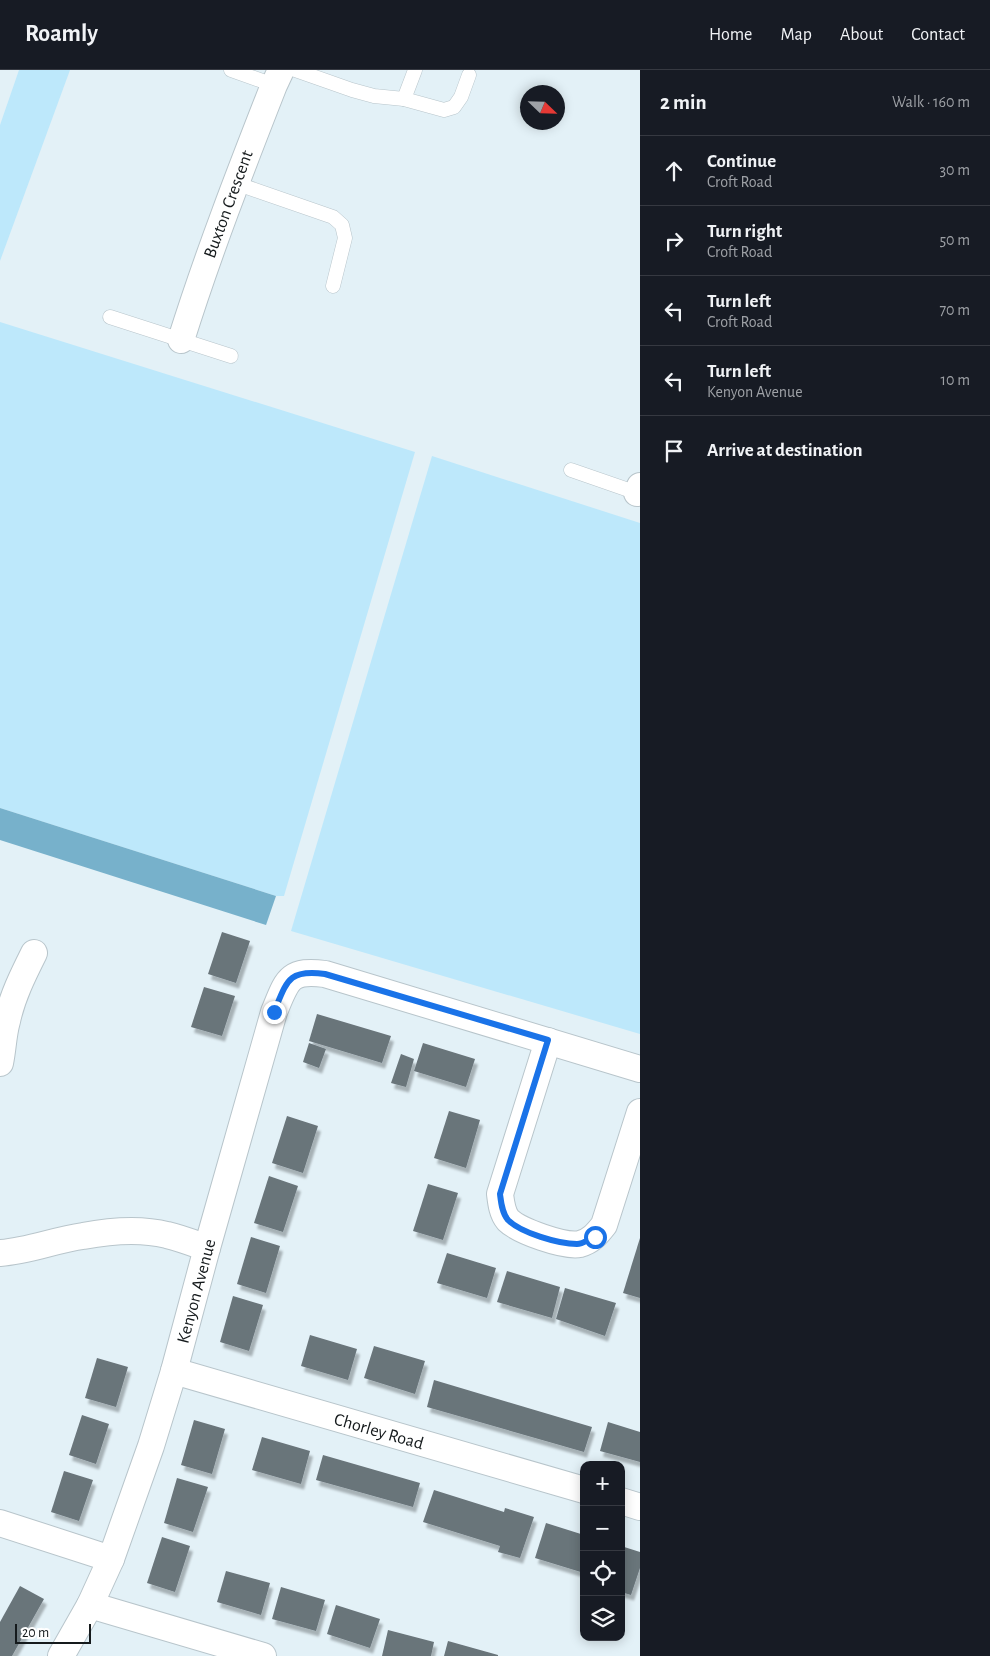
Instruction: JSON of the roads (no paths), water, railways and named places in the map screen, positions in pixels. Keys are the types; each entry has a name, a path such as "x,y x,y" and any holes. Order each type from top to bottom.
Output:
{"street":[{"name":"Buxton Crescent","path":"181,340 199,282 235,183 278,77"},
{"path":"0,1063 6,1023 9,980 34,953"},
{"name":"Kenyon Avenue","path":"61,1656 90,1605 111,1559 151,1446 174,1371 274,1012 284,989 294,975 303,972 325,974 548,1040"},
{"path":"640,1069 548,1040 500,1194 502,1207 507,1219 524,1230 561,1243 579,1244 595,1237 604,1226 640,1112"},
{"path":"0,1253 13,1252 82,1236 116,1232 166,1234 207,1248"},
{"name":"Chorley Road","path":"174,1371 580,1489"},
{"path":"625,1502 640,1507"},
{"path":"0,1523 111,1559"},
{"path":"90,1605 263,1656"}],"lane":[{"path":"231,70 278,77"},
{"path":"295,70 374,96 404,99 444,110 454,107 461,97 469,76"},
{"path":"404,99 415,70"},
{"path":"235,183 333,216 342,225 345,238 333,286"},
{"path":"110,317 231,356"},
{"path":"571,470 639,491"}]}
